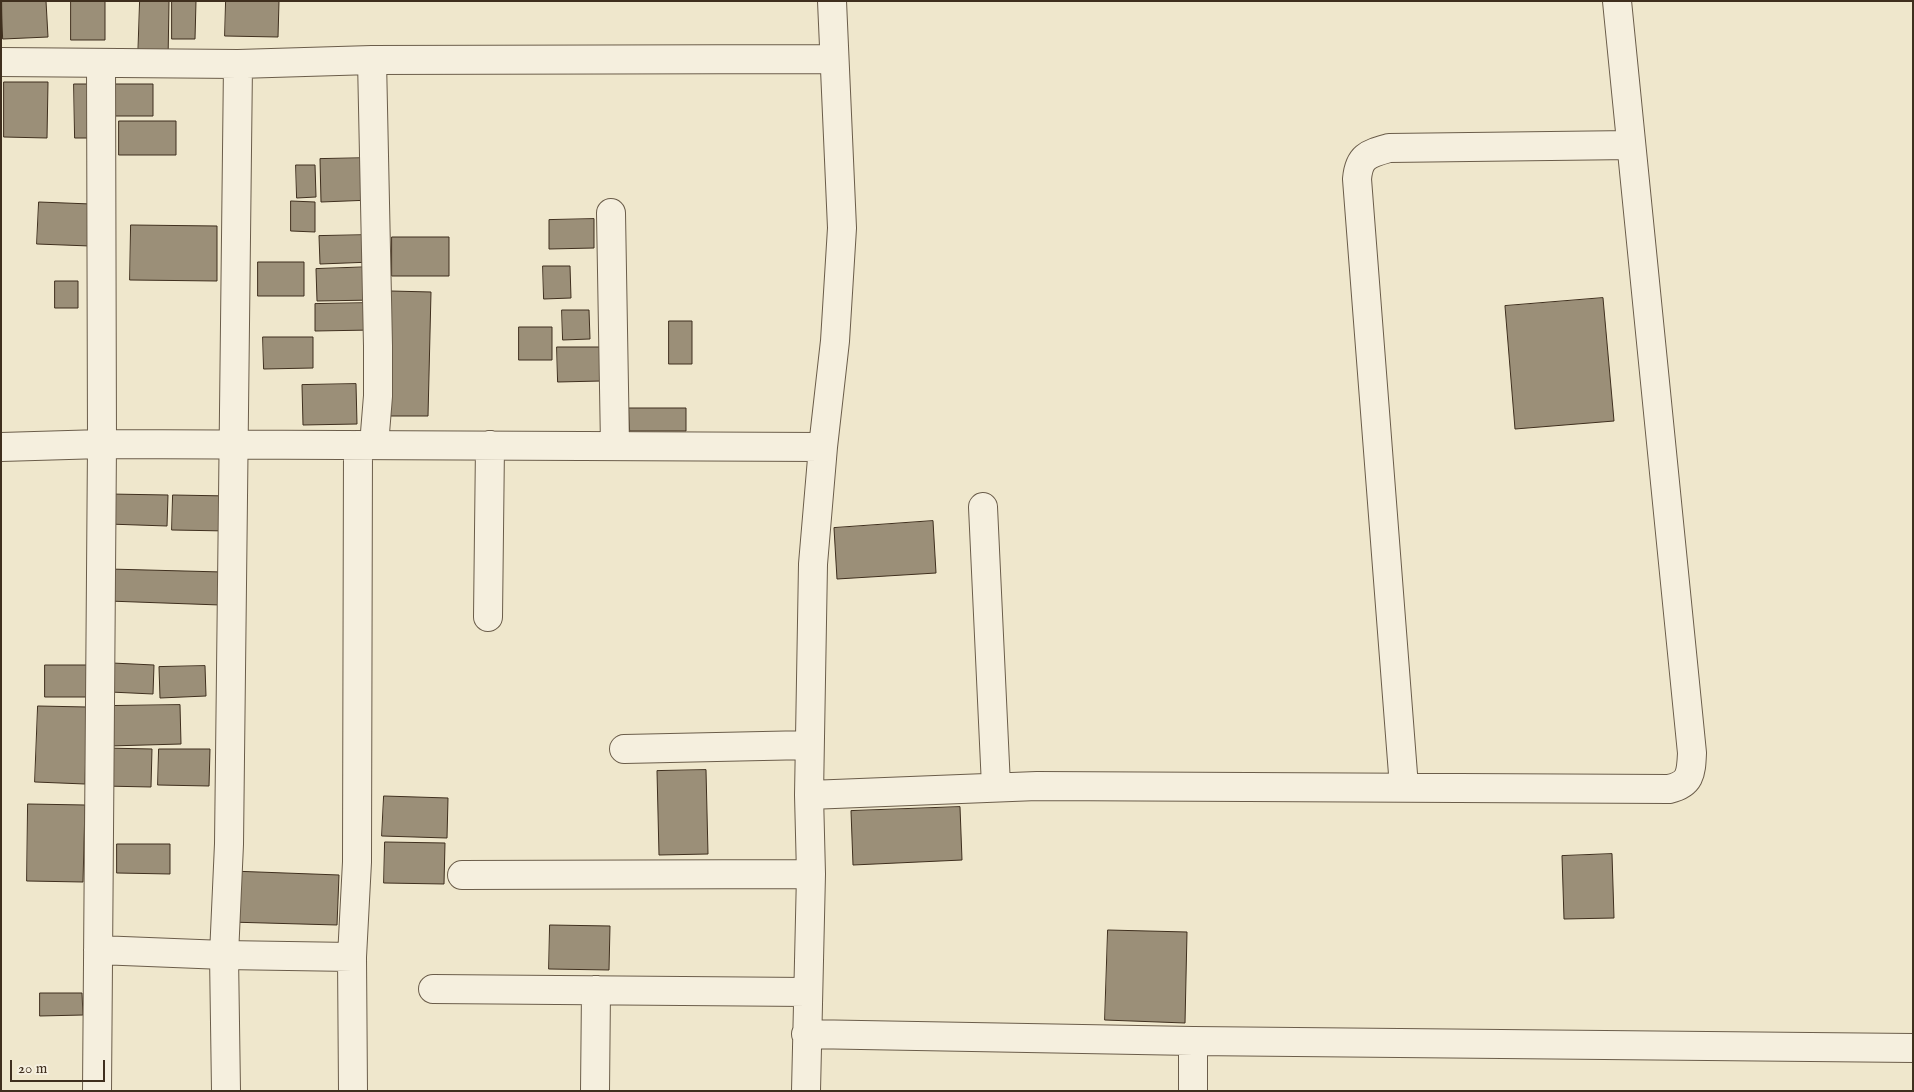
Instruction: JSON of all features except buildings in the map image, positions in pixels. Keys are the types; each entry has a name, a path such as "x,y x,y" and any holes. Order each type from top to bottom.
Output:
{"street":[{"path":"806,1091 811,874 809,746 813,564 823,447 835,341 842,228 832,1"},
{"path":"809,794 996,786 1669,789 1678,787 1686,781 1692,771 1691,743 1617,1"},
{"path":"1,62 238,64 372,60 834,59"},
{"path":"354,1091 352,957 357,862 366,445 378,396 372,60"},
{"path":"97,1091 102,444 101,64"},
{"path":"226,1091 224,955 229,844 238,64"},
{"path":"1404,787 1357,179 1358,167 1364,157 1388,148 1631,145"},
{"path":"611,213 615,446"},
{"path":"1,446 102,444 823,447"},
{"path":"488,617 490,445"},
{"path":"983,507 996,786"},
{"path":"624,749 809,746"},
{"path":"462,875 811,874"},
{"path":"98,950 224,955 352,957"},
{"path":"433,989 807,992"},
{"path":"595,1091 596,990"},
{"path":"806,1034 1194,1042 1913,1048"},
{"path":"1193,1091 1194,1042"}]}
